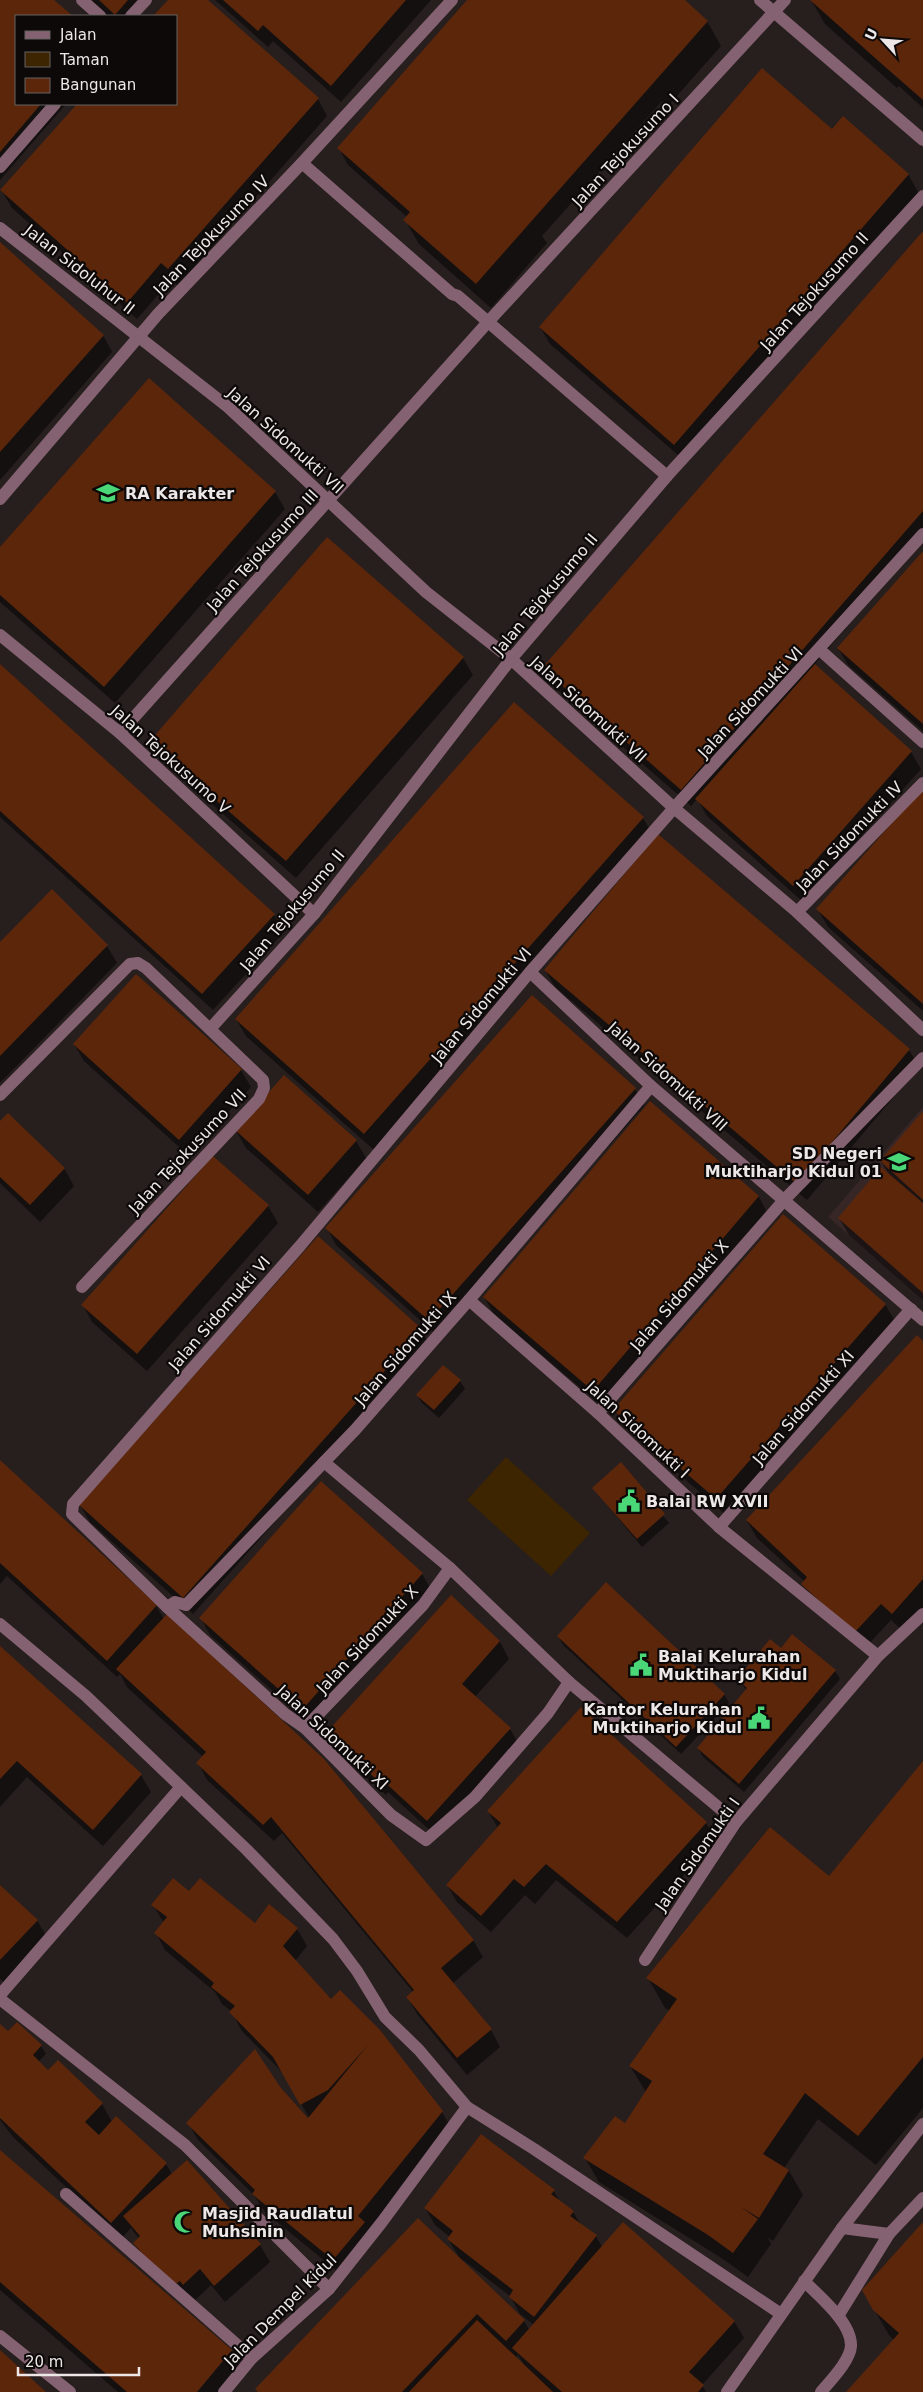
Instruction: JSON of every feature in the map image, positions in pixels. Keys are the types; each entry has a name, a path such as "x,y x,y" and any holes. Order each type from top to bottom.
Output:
{"street":[{"path":"82,0 99,15"},
{"path":"132,15 146,0"},
{"name":"Jalan Tejokusumo IV","path":"0,499 158,314 302,163 452,0"},
{"path":"760,0 923,140"},
{"name":"Jalan Tejokusumo I","path":"488,322 786,0"},
{"path":"0,167 54,105"},
{"path":"302,163 452,294 458,296 667,476"},
{"name":"Jalan Tejokusumo II","path":"210,1029 314,914 511,659 667,476 923,196"},
{"name":"Jalan Sidoluhur II","path":"0,228 140,336"},
{"name":"Jalan Tejokusumo III","path":"120,732 488,322"},
{"name":"Jalan Sidomukti VII","path":"140,336 228,407 426,592 511,659 674,808 797,912 923,1030"},
{"name":"Jalan Sidomukti VI","path":"73,1504 300,1246 530,972 674,808 820,650 923,534"},
{"name":"Jalan Tejokusumo V","path":"0,635 120,732 314,914"},
{"path":"820,650 923,742"},
{"name":"Jalan Sidomukti IV","path":"797,912 923,783"},
{"name":"Jalan Tejokusumo VII","path":"0,1095 130,964 138,963 146,968 263,1080 264,1088 259,1098 82,1287"},
{"name":"Jalan Sidomukti VIII","path":"530,972 652,1086 923,1320"},
{"name":"Jalan Sidomukti X","path":"598,1413 785,1200 923,1058"},
{"name":"Jalan Sidomukti IX","path":"167,1607 175,1602 186,1605 324,1462 470,1300 652,1086"},
{"name":"Jalan Sidomukti I","path":"470,1300 598,1413 719,1527 878,1656"},
{"name":"Jalan Sidomukti XI","path":"719,1527 911,1309"},
{"path":"324,1462 450,1568 569,1682 736,1822"},
{"name":"Jalan Sidomukti XI","path":"73,1504 72,1514 167,1607 285,1714 305,1728 391,1815 426,1840 474,1797 548,1713 569,1682"},
{"name":"Jalan Sidomukti X","path":"305,1728 424,1605 450,1568"},
{"name":"Jalan Sidomukti I","path":"644,1960 736,1822 878,1656 923,1614"},
{"path":"0,1624 86,1696 247,1850 333,1939 357,1971 385,2017 419,2050 467,2107 543,2155 781,2314"},
{"path":"0,1994 181,1787"},
{"path":"0,2000 186,2145 329,2288"},
{"name":"Jalan Dempel Kidul","path":"224,2392 252,2358 329,2288 382,2222 467,2107"},
{"path":"727,2392 842,2228 923,2124"},
{"path":"66,2194 252,2358"},
{"path":"838,2316 889,2234 923,2198"},
{"path":"842,2228 889,2234"},
{"path":"804,2281 845,2325 851,2347 842,2366 821,2392"},
{"path":"0,2336 70,2392"}],"shaded area":[{"name":"SD Negeri Muktiharjo Kidul 01","path":"923,1107 923,1299 828,1217"}],"green space":[{"path":"506,1457 590,1533 551,1576 467,1500"}],"building":[{"path":"0,0 54,0 72,15 15,15 15,105 40,105 0,152"},
{"path":"99,0 128,0 115,15"},
{"path":"168,0 208,0 319,98 168,269 161,263 127,303 0,190 76,105 178,105 178,15 154,15"},
{"path":"223,0 406,0 331,86 263,25 258,31"},
{"path":"467,0 685,0 708,21 476,284 403,220 410,212 337,148"},
{"path":"810,0 923,0 923,100 883,65"},
{"path":"762,68 832,129 843,116 909,174 674,445 539,327"},
{"path":"923,231 923,511 681,790 542,668"},
{"path":"0,242 104,335 0,452"},
{"path":"149,378 276,491 104,687 0,595 0,547"},
{"path":"327,537 464,657 286,861 149,742"},
{"path":"923,551 923,724 837,648"},
{"path":"0,664 275,914 202,994 0,811"},
{"path":"815,664 912,751 793,886 695,799"},
{"path":"514,702 644,817 364,1134 235,1019"},
{"path":"923,788 923,1004 816,909"},
{"path":"658,834 910,1049 797,1184 544,970"},
{"path":"52,889 108,945 0,1056 0,942"},
{"path":"136,974 242,1069 179,1140 73,1044"},
{"path":"532,995 636,1088 429,1321 325,1228"},
{"path":"284,1075 357,1140 308,1195 235,1130"},
{"path":"650,1101 759,1196 593,1391 483,1297"},
{"path":"923,1111 923,1200 880,1161"},
{"path":"8,1113 65,1168 30,1205 0,1177 0,1121"},
{"path":"213,1156 269,1205 137,1354 81,1305"},
{"name":"SD Negeri Muktiharjo Kidul 01","path":"881,1167 923,1203 923,1293 838,1218"},
{"path":"783,1214 886,1304 716,1499 613,1410"},
{"path":"318,1236 422,1329 183,1598 79,1505"},
{"path":"917,1335 923,1341 923,1579 892,1614 881,1604 854,1633 801,1584 807,1577 746,1520"},
{"path":"443,1365 461,1380 434,1410 416,1395"},
{"path":"0,1460 157,1605 107,1661 0,1563"},
{"name":"Balai RW XVII","path":"621,1462 665,1514 637,1539 592,1488"},
{"path":"321,1481 423,1573 302,1710 199,1618"},
{"name":"Balai Kelurahan Muktiharjo Kidul","path":"606,1582 725,1694 676,1747 557,1636"},
{"path":"451,1595 500,1641 462,1684 511,1728 427,1821 378,1776 376,1779 326,1733"},
{"path":"167,1614 324,1759 474,1940 441,1968 492,2029 457,2058 406,1997 414,1990 271,1817 263,1825 196,1763 206,1752 116,1669"},
{"name":"Kantor Kelurahan Muktiharjo Kidul","path":"792,1634 836,1670 739,1784 697,1748 747,1688 737,1679 770,1639 781,1648"},
{"path":"0,1646 142,1774 93,1830 17,1761 0,1779"},
{"path":"581,1707 707,1822 617,1922 546,1864 524,1887 514,1879 481,1916 446,1885 501,1823 487,1811"},
{"path":"923,1761 923,2057 858,2136 805,2093 763,2154 789,2170 759,2218 741,2207 758,2219 733,2253 708,2235 583,2158 615,2116 625,2123 652,2081 629,2066 677,1999 646,1978 770,1827 829,1876"},
{"path":"173,1878 189,1891 200,1878 255,1923 269,1904 298,1928 283,1946 331,1999 340,1990 380,2030 443,2111 358,2216 365,2222 333,2260 252,2194 255,2190 186,2123 255,2049 281,2088 308,2118 368,2045 328,2090 300,2105 273,2057 229,2012 235,2006 211,1987 214,1983 154,1933 167,1917 151,1905"},
{"path":"0,1885 38,1920 0,1960"},
{"path":"17,2022 42,2045 33,2055 48,2070 58,2060 103,2103 85,2122 99,2135 116,2116 167,2163 111,2223 0,2118 0,2024 8,2031"},
{"path":"481,2134 555,2190 551,2194 574,2211 570,2216 597,2235 534,2317 509,2297 513,2290 447,2239 453,2231 424,2208"},
{"path":"0,2150 232,2350 197,2392 127,2392 0,2282"},
{"name":"Masjid Raudlatul Muhsinin","path":"187,2160 261,2244 214,2286 200,2269 183,2285 180,2281 172,2287 133,2243 140,2236 123,2216"},
{"path":"418,2218 525,2320 506,2341 477,2314 402,2392 258,2392 255,2389"},
{"path":"623,2222 735,2321 689,2372 704,2385 698,2392 562,2392 512,2348"},
{"path":"923,2222 923,2392 846,2392 899,2333 873,2310 862,2290"},
{"path":"477,2320 553,2392 409,2392"},
{"path":"0,2350 46,2392 0,2392"}],"place":[{"name":"RA Karakter","path":"108,493"},
{"name":"SD Negeri Muktiharjo Kidul 01","path":"899,1162"},
{"name":"Balai RW XVII","path":"629,1501"},
{"name":"Balai Kelurahan Muktiharjo Kidul","path":"641,1665"},
{"name":"Kantor Kelurahan Muktiharjo Kidul","path":"759,1718"},
{"name":"Masjid Raudlatul Muhsinin","path":"185,2222"}]}
